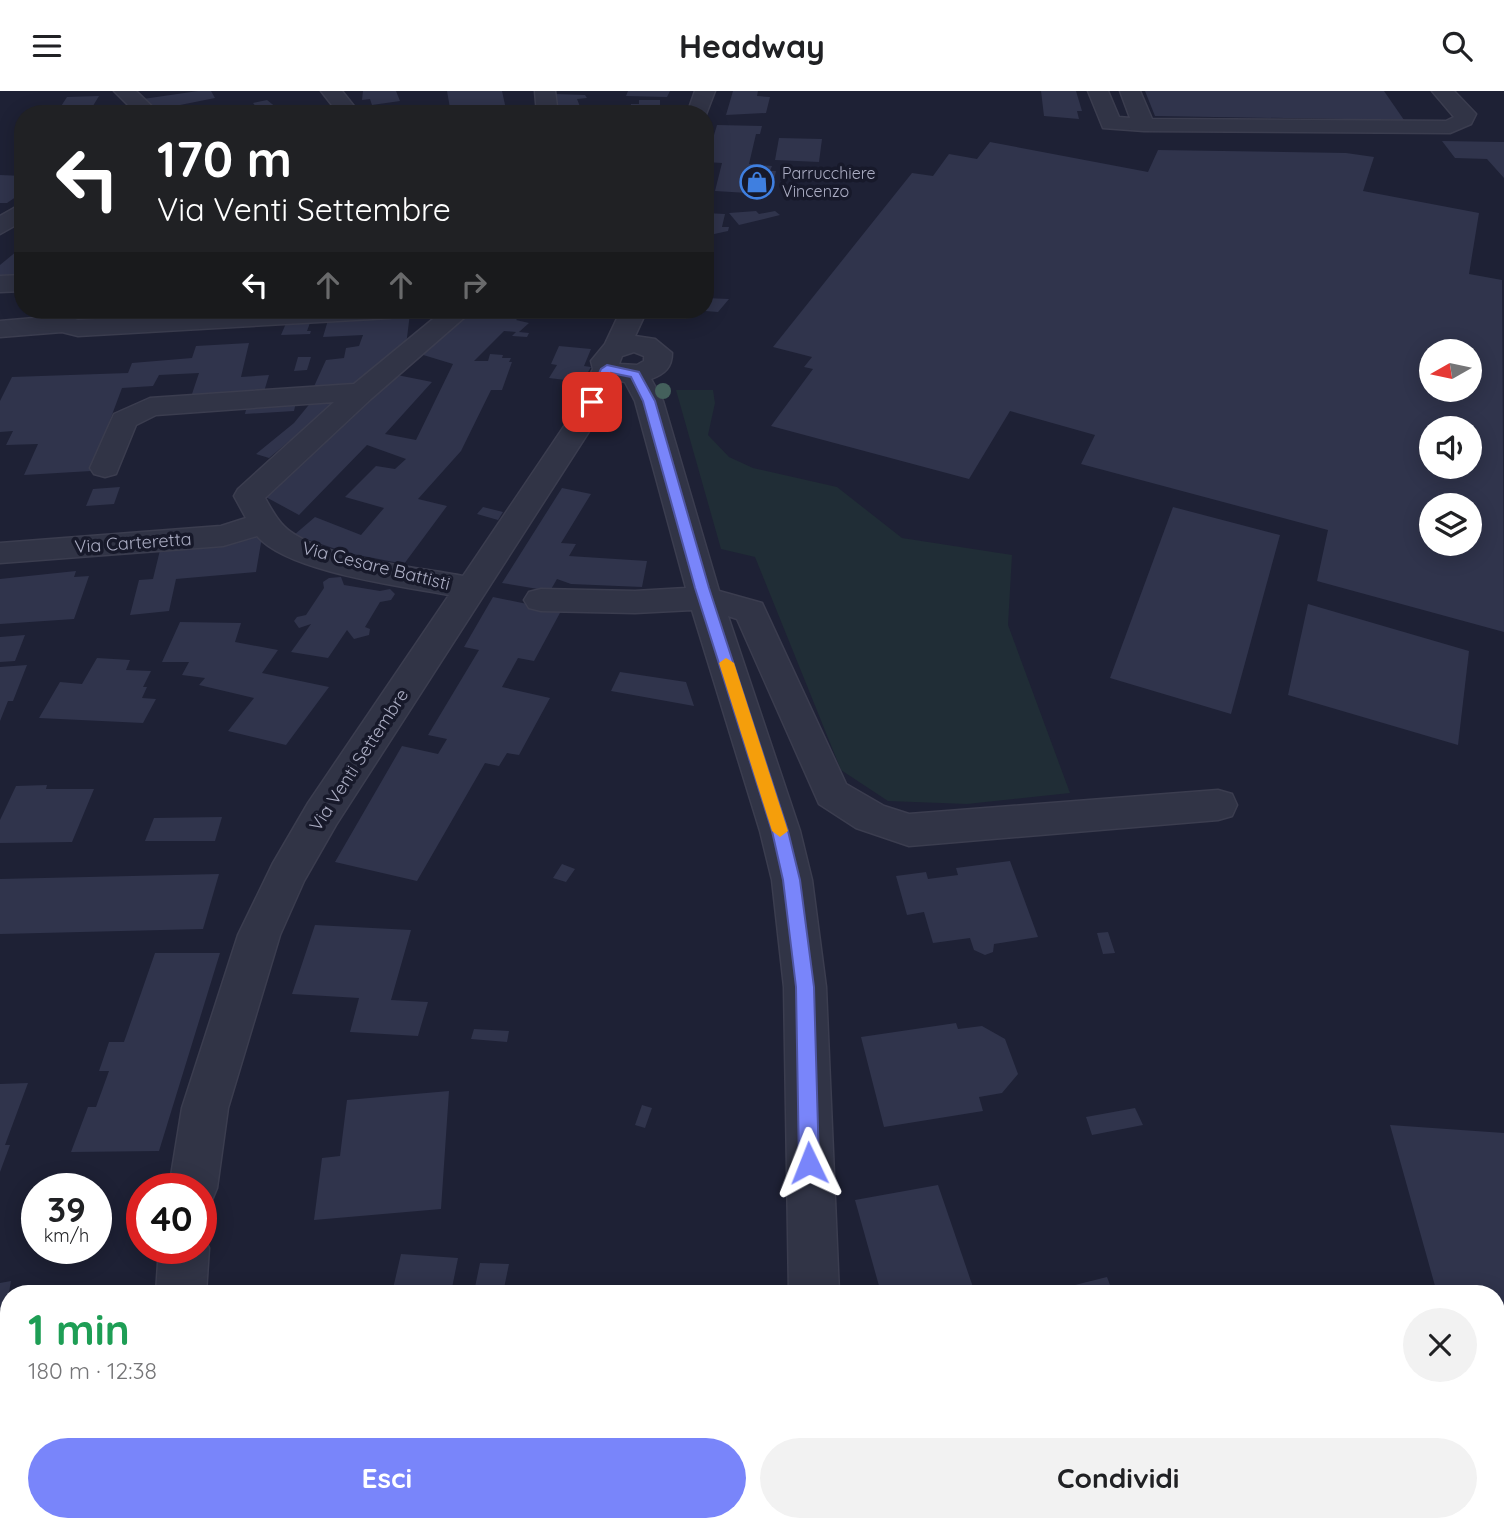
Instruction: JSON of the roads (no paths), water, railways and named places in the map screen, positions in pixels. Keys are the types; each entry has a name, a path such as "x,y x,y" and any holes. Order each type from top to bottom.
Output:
{"street":[{"path":"124,91 140,105"},
{"path":"331,91 343,105"},
{"path":"1098,91 1111,123 1450,127 1464,120 1465,114 1442,91"},
{"path":"1130,91 1144,125"},
{"path":"0,329 52,319"},
{"path":"65,319 78,328 234,319"},
{"path":"263,523 249,496 362,392 449,319"},
{"name":"Via Venti Settembre","path":"195,1173 205,1108 259,935 286,875 322,814 470,588 626,358 632,319"},
{"path":"626,358 649,401 706,598 780,831 794,894 805,987 814,1285"},
{"path":"105,468 124,420 150,407 362,392"},
{"name":"Via Cesare Battisti","path":"263,523 282,542 323,556 470,588"},
{"name":"Via Carteretta","path":"0,553 223,536 263,523"},
{"path":"541,600 635,602 706,598 750,611 832,794 870,817 909,830 1218,805"},
{"path":"182,1285 183,1264"}],"place":[{"name":"Parrucchiere Vincenzo","path":"757,182"}]}
